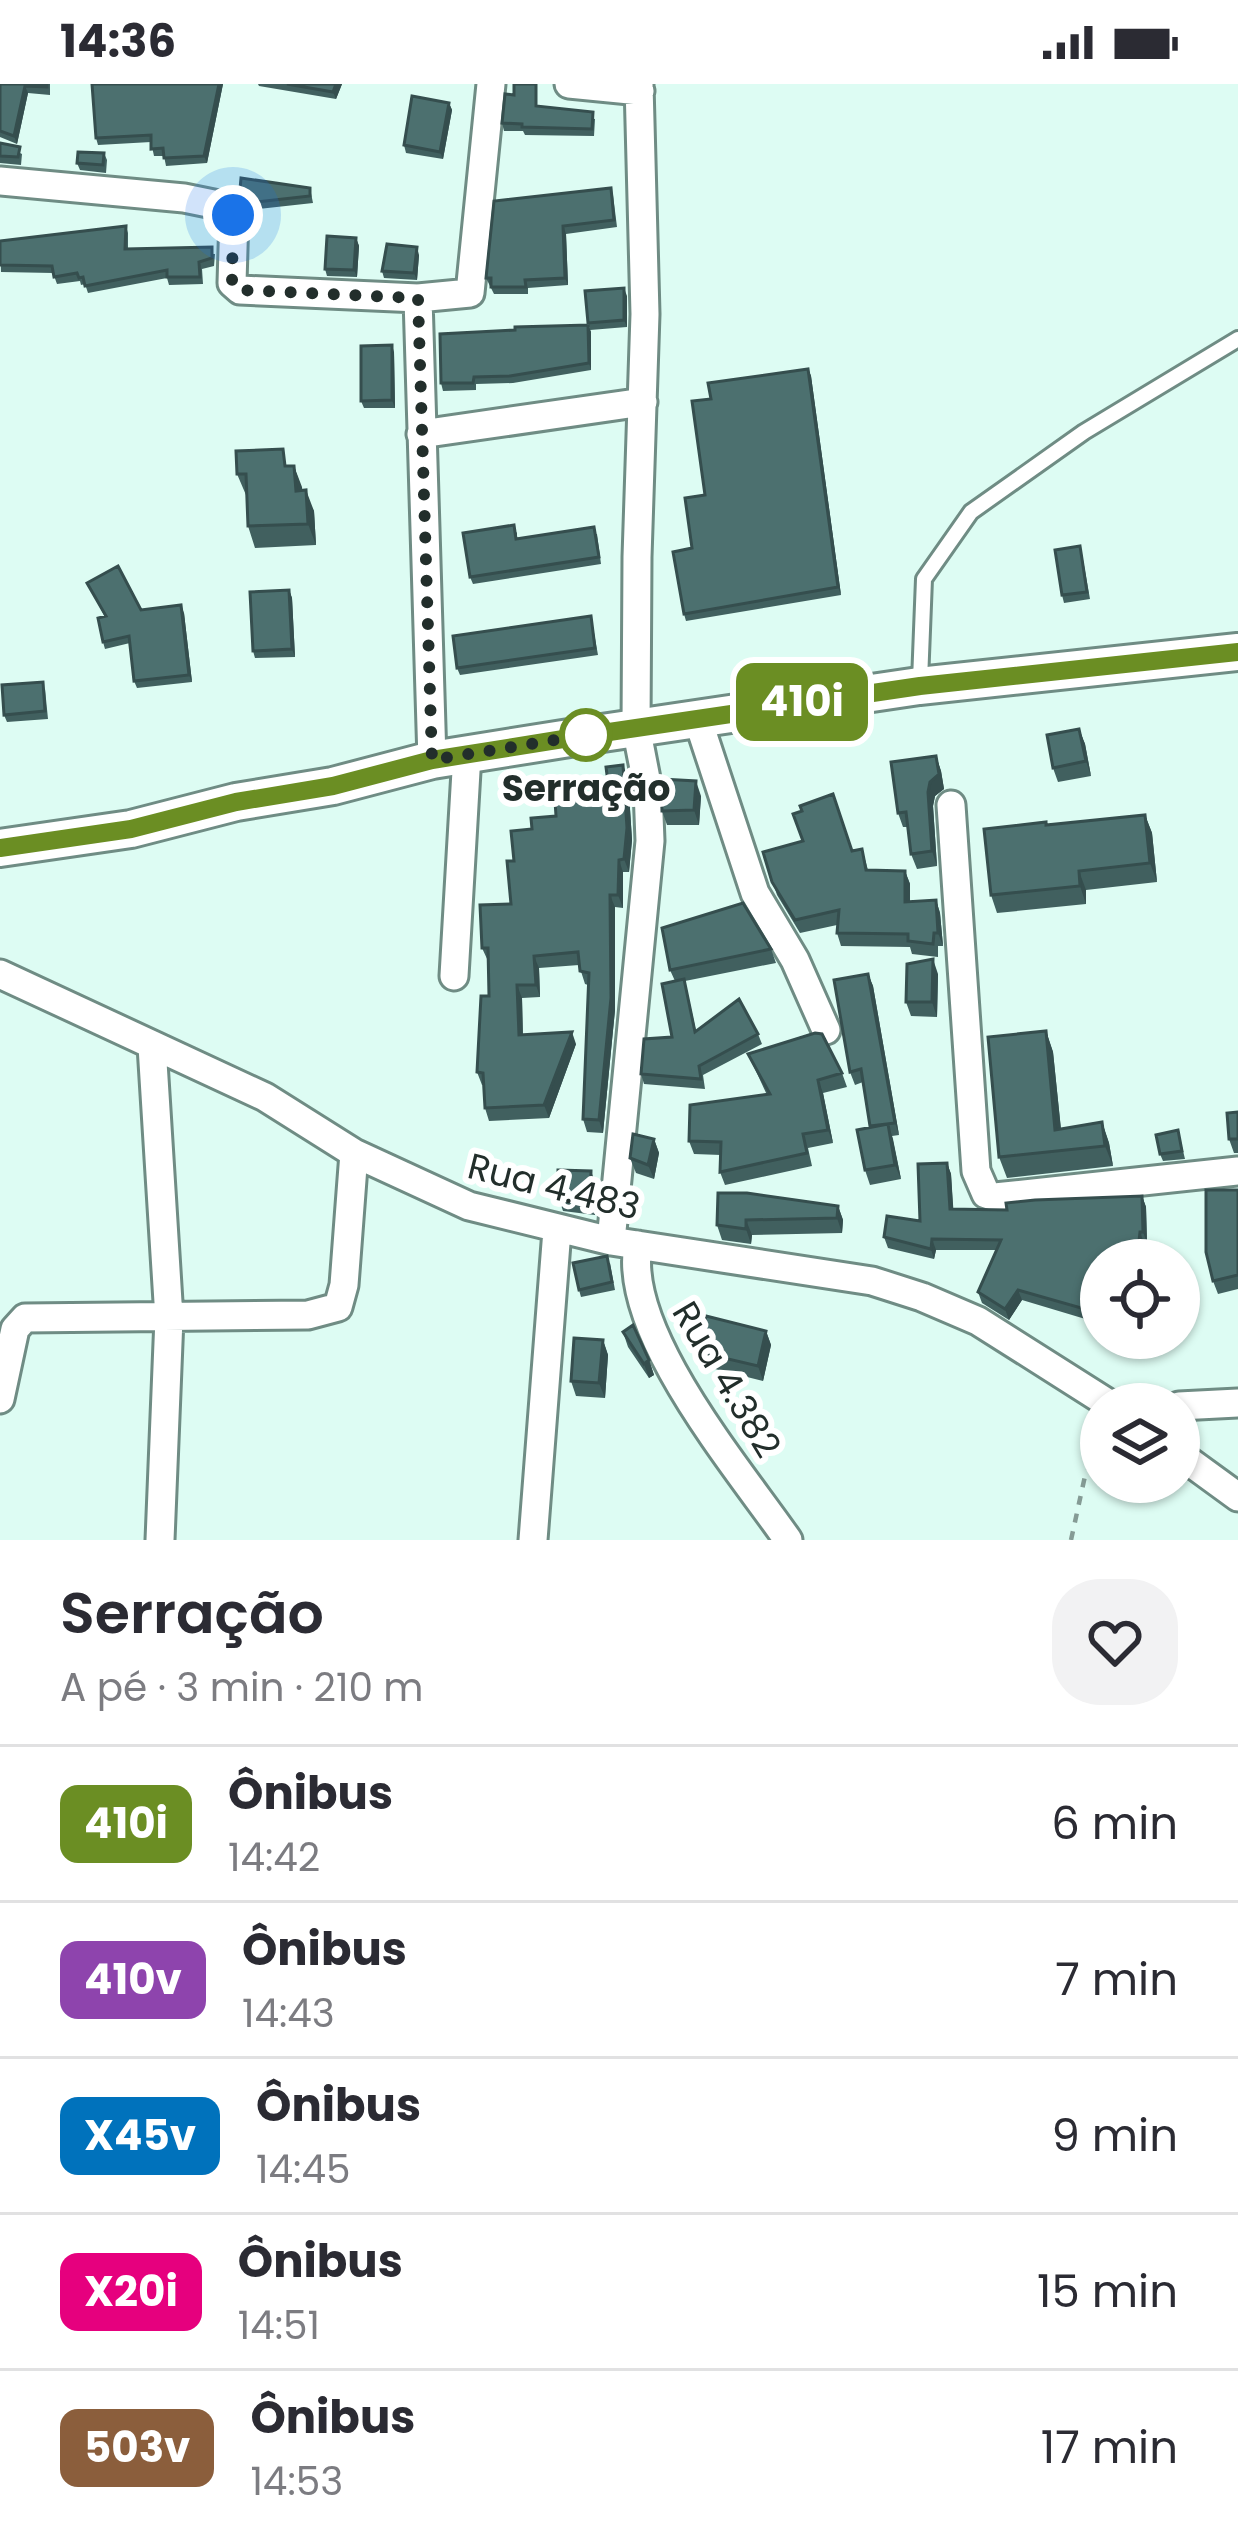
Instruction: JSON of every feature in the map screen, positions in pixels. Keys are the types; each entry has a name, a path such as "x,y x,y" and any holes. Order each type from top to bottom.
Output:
{"main road":[{"path":"0,848 131,829 450,757 636,727 920,686 1238,652"}],"street":[{"path":"0,181 184,198 228,207 233,215 232,283 239,290 418,298 471,290 491,84"},
{"path":"569,84 640,88"},
{"name":"Rua 4.382","path":"640,88 645,236 636,727 650,841 624,1243 634,1264 640,1305 689,1399 788,1540"},
{"path":"418,298 421,434 450,757 454,976"},
{"path":"421,434 643,403"},
{"path":"698,719 754,893 795,960 826,1030"},
{"path":"951,805 976,1172 986,1194 995,1197 1238,1171"},
{"name":"Rua 4.483","path":"0,974 266,1097 354,1153 469,1206 624,1243 872,1281 978,1322 1080,1386"},
{"path":"152,1046 169,1318 160,1540"},
{"path":"0,1400 15,1329 26,1318 308,1315 338,1307 344,1285 354,1153"},
{"path":"533,1540 557,1230"},
{"path":"1200,1405 1238,1403"},
{"path":"1200,1469 1238,1497"}],"lane":[{"path":"920,686 924,579 971,512 1084,432 1238,339"}],"path":[{"path":"1071,1540 1080,1499"}],"building":[{"path":"0,84 47,84 25,86 14,136 0,131"},
{"path":"92,84 219,84 204,156 164,158 163,148 151,149 151,135 96,138"},
{"path":"287,84 336,84 333,92"},
{"path":"514,84 536,84 536,106 593,112 592,129 502,123 505,94 514,95"},
{"path":"412,96 449,103 440,152 404,145"},
{"path":"0,143 20,147 18,157 0,156"},
{"path":"78,152 104,153 103,165 77,163"},
{"path":"241,178 310,188 310,196 248,203 240,189"},
{"path":"611,188 614,220 563,226 565,278 525,280 526,287 491,287 491,278 486,278 494,201"},
{"path":"126,226 125,249 212,247 212,258 199,262 200,277 167,277 167,270 85,286 77,273 54,277 52,266 0,265 0,241"},
{"path":"327,236 356,238 354,270 325,269"},
{"path":"387,244 417,247 414,273 382,271"},
{"path":"624,288 624,320 588,323 585,291"},
{"path":"588,325 589,363 474,377 473,383 441,383 440,334"},
{"path":"392,345 392,400 361,401 361,346"},
{"path":"808,369 838,587 684,614 673,552 692,548 685,498 705,495 692,401 711,399 708,383"},
{"path":"283,449 285,466 294,466 296,491 306,490 308,524 248,526 246,474 237,474 236,451"},
{"path":"514,525 516,539 594,527 599,557 470,577 463,533"},
{"path":"1080,546 1087,592 1062,595 1055,550"},
{"path":"118,566 141,610 181,605 189,675 134,681 129,636 103,642 98,618 106,616 87,583"},
{"path":"289,590 292,649 253,651 250,592"},
{"path":"591,616 595,648 457,668 453,636"},
{"path":"43,682 45,711 4,715 2,685"},
{"path":"1079,729 1086,761 1053,768 1047,735"},
{"path":"936,756 939,774 928,792 932,851 911,854 906,812 898,813 891,762"},
{"path":"623,765 627,828 624,859 619,860 618,895 610,895 611,998 599,1120 583,1119 589,973 580,971 578,952 534,956 536,985 517,985 519,1035 572,1032 544,1105 485,1108 483,1073 477,1072 481,996 489,996 488,948 482,948 480,905 511,904 507,861 514,861 511,831 532,829 531,818 556,816 555,801 610,798 606,767"},
{"path":"661,779 696,781 694,810 662,811"},
{"path":"833,794 852,851 862,849 866,870 905,871 905,902 936,900 938,933 934,933 933,944 908,941 908,934 837,933 839,910 795,920 772,882 763,852 803,841 793,814 802,811 800,806"},
{"path":"1145,815 1150,863 1079,871 1080,886 991,895 984,829"},
{"path":"743,903 771,949 670,970 662,928"},
{"path":"933,959 932,1002 906,1002 907,964"},
{"path":"868,974 895,1123 870,1126 861,1069 850,1072 834,980"},
{"path":"684,979 695,1032 739,999 758,1034 699,1066 701,1079 641,1074 644,1039 672,1037 662,984"},
{"path":"1046,1031 1055,1130 1102,1122 1105,1146 999,1157 988,1037"},
{"path":"822,1034 842,1073 818,1080 828,1130 803,1134 807,1153 720,1172 721,1142 689,1141 690,1105 770,1094 748,1054"},
{"path":"1238,1112 1238,1139 1229,1139 1227,1113"},
{"path":"888,1124 895,1165 865,1170 857,1130"},
{"path":"1178,1130 1182,1151 1160,1154 1156,1135"},
{"path":"633,1134 654,1139 648,1165 630,1158"},
{"path":"947,1163 950,1209 1007,1210 1006,1203 1142,1196 1143,1232 1139,1239 1080,1239 1080,1308 1018,1290 1005,1309 978,1292 1001,1240 932,1239 931,1249 884,1237 887,1216 920,1221 918,1164"},
{"path":"558,1170 591,1171 590,1200 558,1196"},
{"path":"1206,1190 1238,1190 1238,1275 1213,1281 1206,1252"},
{"path":"718,1193 838,1206 837,1218 746,1220 746,1229 717,1225"},
{"path":"607,1256 612,1282 579,1290 573,1263"},
{"path":"706,1316 766,1331 758,1366 698,1352"},
{"path":"633,1325 649,1360 644,1364 623,1332"},
{"path":"574,1338 603,1340 599,1383 571,1381"}],"bus line":[{"name":"410i","path":"0,848 131,829 432,760 582,736 920,686 1238,652"}],"place":[{"name":"Serração","path":"586,735"}],"route":[{"path":"233,215 232,283 239,290 418,298 432,760 586,735"}]}
